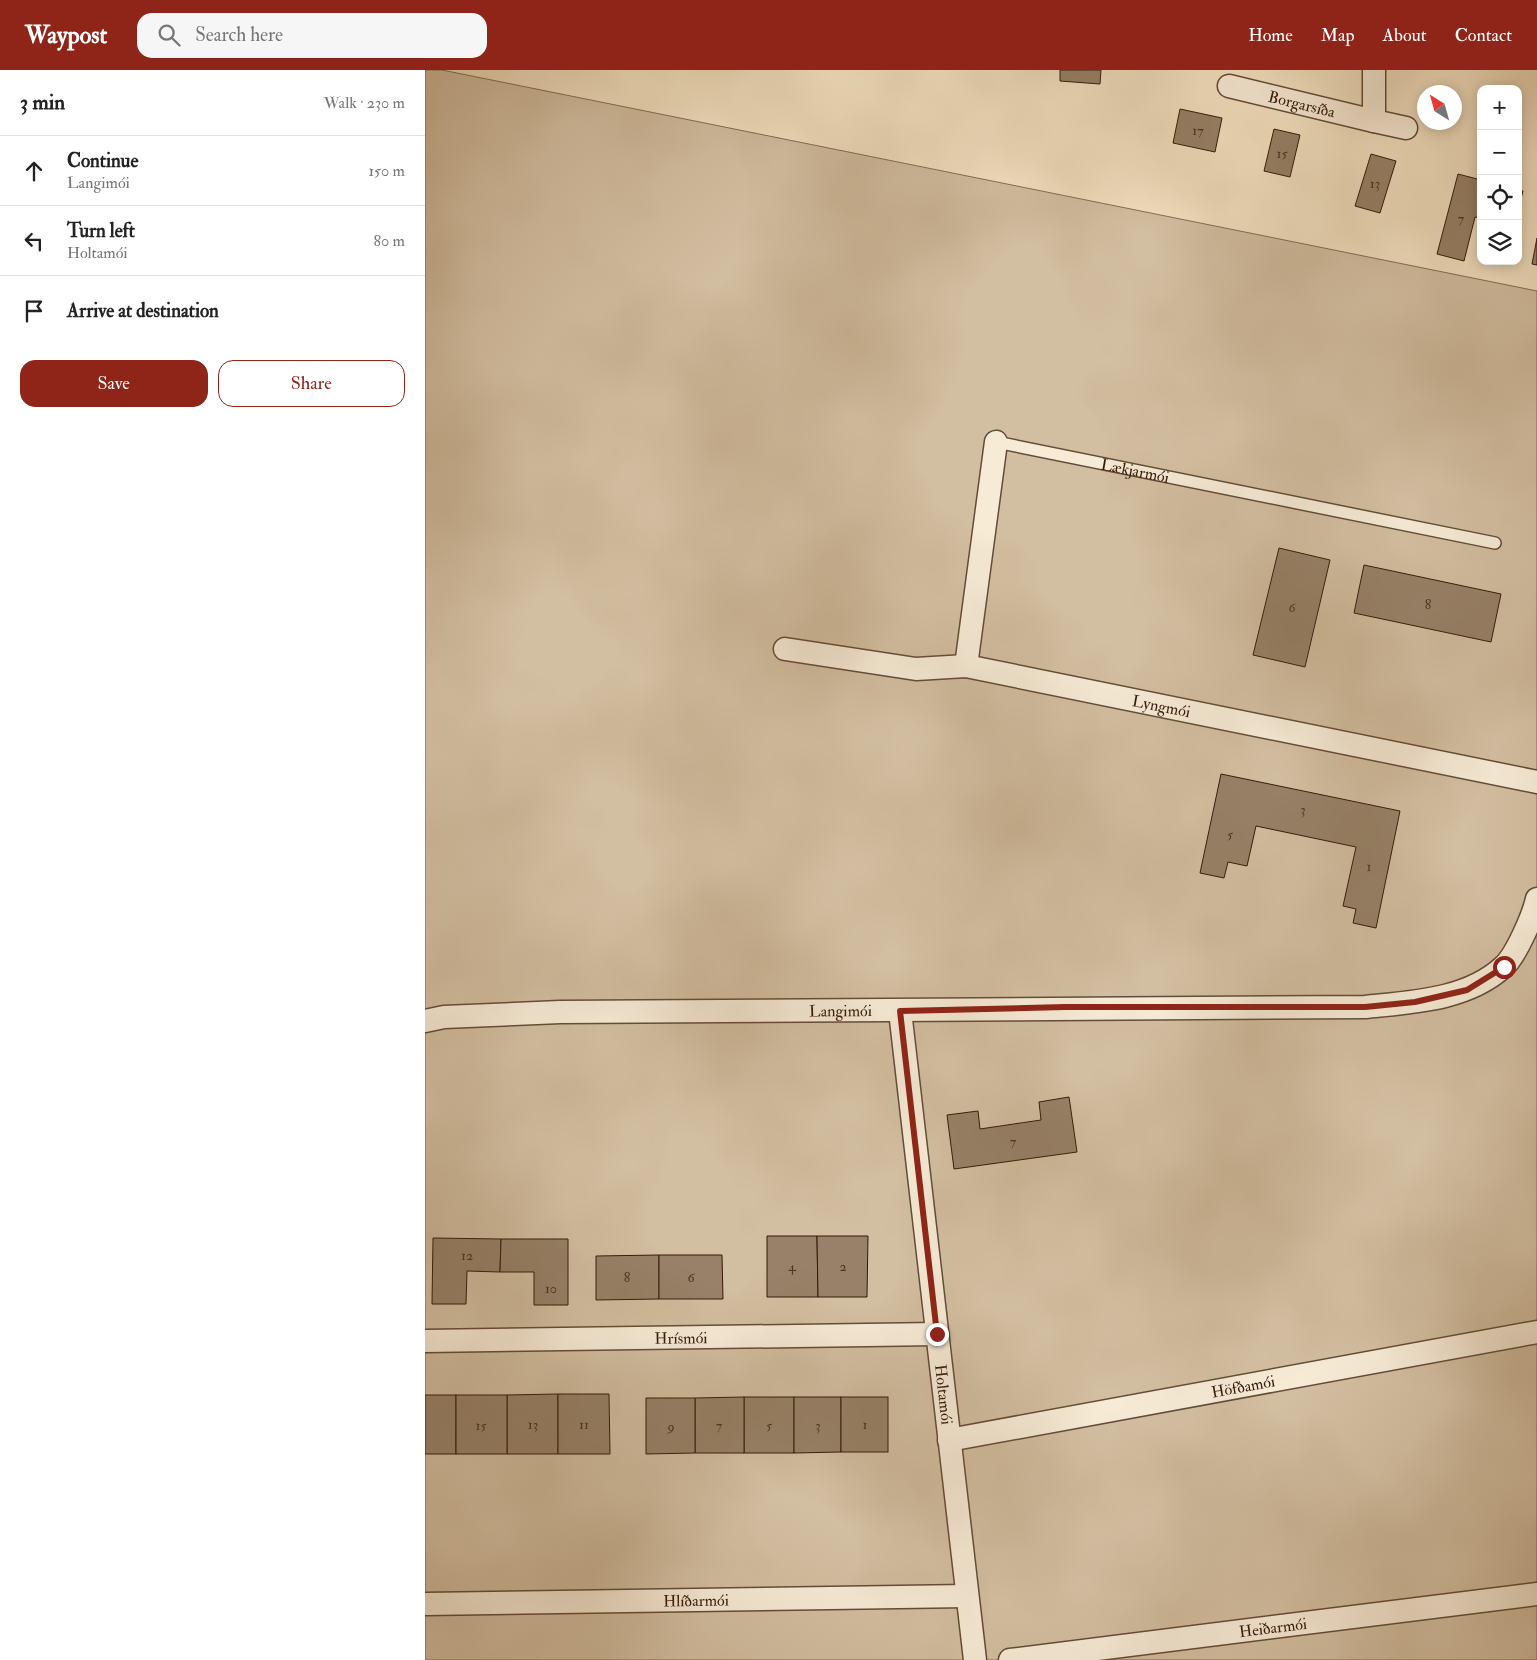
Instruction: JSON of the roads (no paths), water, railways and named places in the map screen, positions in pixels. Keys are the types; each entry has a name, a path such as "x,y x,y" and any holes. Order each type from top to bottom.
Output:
{"street":[{"path":"1374,70 1374,121"},
{"name":"Borgarsíða","path":"1229,86 1406,128"},
{"name":"Lækjarmói","path":"967,666 997,442"},
{"name":"Lyngmói","path":"785,649 916,669 967,666 1537,782"},
{"name":"Langimói","path":"425,1021 444,1017 559,1012 900,1011 1065,1007 1365,1007 1415,1002 1467,990 1504,967 1524,935 1537,899"},
{"name":"Holtamói","path":"900,1011 975,1660"},
{"name":"Höfðamói","path":"949,1440 1537,1332"},
{"name":"Hrísmói","path":"425,1341 937,1334"},
{"name":"Heiðarmói","path":"1010,1660 1537,1594"},
{"name":"Hlíðarmói","path":"425,1604 967,1596"}],"lane":[{"name":"Lækjarmói","path":"997,442 1495,543"}]}
